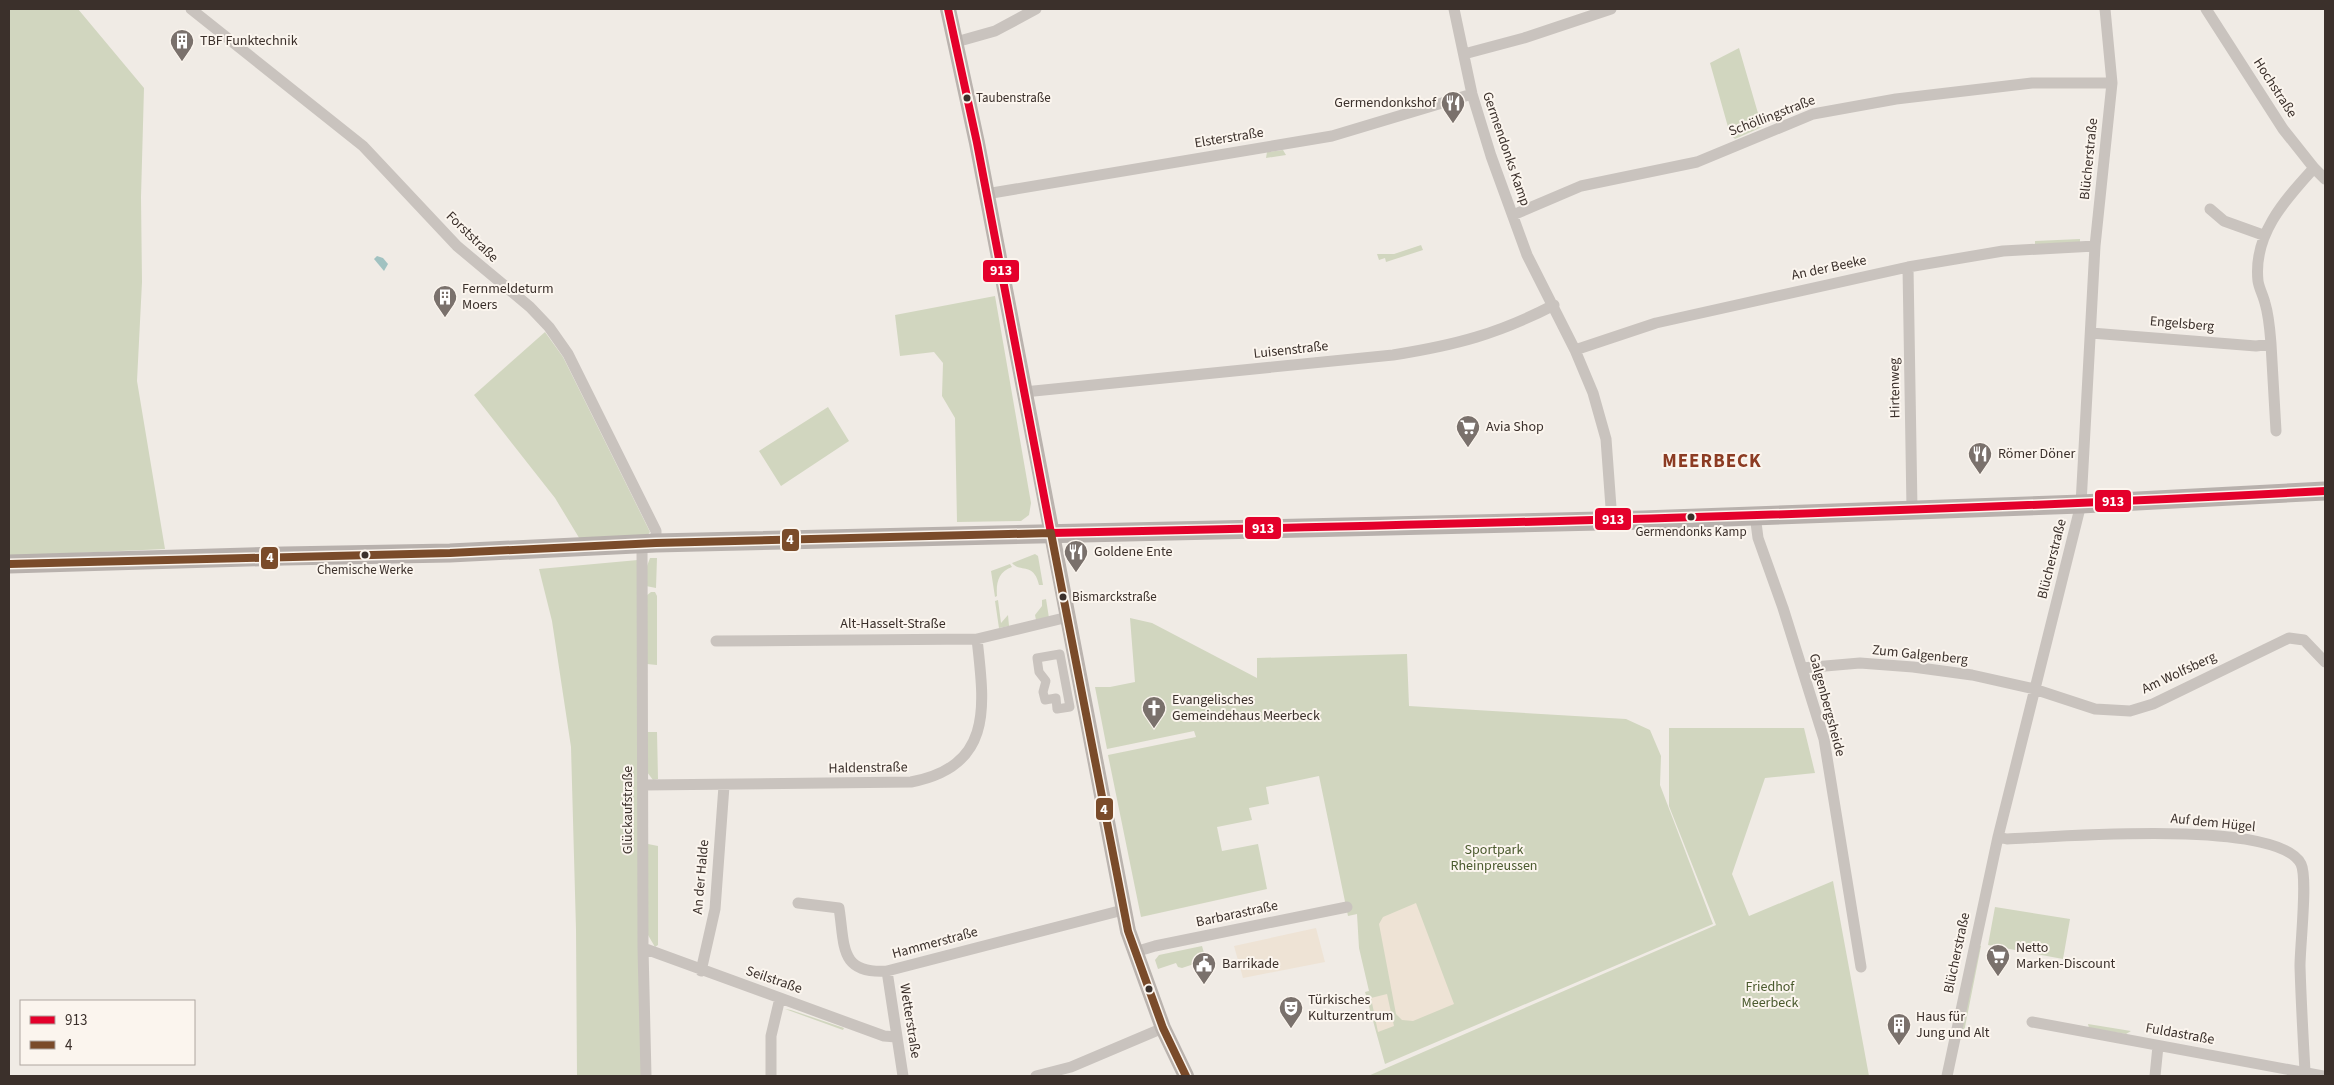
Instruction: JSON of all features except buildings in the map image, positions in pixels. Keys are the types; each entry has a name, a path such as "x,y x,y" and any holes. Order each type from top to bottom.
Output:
{"main road":[{"path":"948,9 986,194 1123,910 1135,952 1163,1028 1186,1076"},
{"path":"9,564 450,553 649,543 1612,521 2081,504 2325,491"}],"street":[{"name":"Forststraße","path":"191,9 363,146 457,246 530,306 550,327 568,354 656,531 649,543"},
{"path":"956,42 995,31 1036,9"},
{"name":"Germendonks Kamp","path":"1454,9 1472,94 1527,255 1576,350 1593,393 1606,439 1612,521"},
{"path":"1464,54 1524,38 1612,9"},
{"name":"Blücherstraße","path":"1947,1076 1998,837 2081,504 2095,246 2112,83 2105,9"},
{"name":"Hochstraße","path":"2210,10 2283,129 2325,179"},
{"name":"Schöllingstraße","path":"1513,215 1581,186 1697,162 1813,114 1896,99 2032,84 2112,83"},
{"name":"Elsterstraße","path":"986,194 1332,136 1472,94"},
{"path":"2276,431 2271,344 2266,304 2258,283 2257,264 2264,235 2286,198 2314,168"},
{"path":"2210,209 2224,220 2264,235"},
{"name":"An der Beeke","path":"1576,350 1656,323 1908,267 2003,251 2095,246"},
{"name":"Hirtenweg","path":"1908,267 1912,509"},
{"name":"Luisenstraße","path":"1024,392 1394,355 1448,346 1484,336 1516,324 1554,305"},
{"name":"Engelsberg","path":"2091,333 2256,346 2271,344"},
{"name":"Galgenbergsheide","path":"1755,515 1758,538 1824,739 1862,967"},
{"name":"Glückaufstraße","path":"646,1076 643,948 649,543"},
{"name":"Alt-Hasselt-Straße","path":"716,641 978,639 1068,617"},
{"name":"Am Wolfsberg","path":"2034,689 2095,709 2130,711 2153,704 2289,638 2304,640 2325,662"},
{"name":"Haldenstraße","path":"644,785 724,786 911,782 923,780 945,771 964,756 980,727 983,695 978,639"},
{"path":"1060,654 1070,707 1057,709 1056,698 1045,700 1043,692 1046,681 1039,672 1037,658 1060,654"},
{"name":"Zum Galgenberg","path":"1802,668 1860,663 1913,667 1972,675 2034,689"},
{"name":"An der Halde","path":"701,971 715,909 724,786"},
{"name":"Auf dem Hügel","path":"1998,837 2007,839 2167,832 2241,839 2290,852 2302,865 2304,873 2300,965 2305,1071"},
{"name":"Hammerstraße","path":"798,902 840,908 845,947 852,964 866,971 887,971 1123,910"},
{"name":"Barbarastraße","path":"1135,952 1155,946 1346,907"},
{"name":"Seilstraße","path":"643,948 701,971 884,1036 896,1037"},
{"name":"Wetterstraße","path":"887,971 903,1076"},
{"path":"771,1076 771,1036 780,998"},
{"name":"Fuldastraße","path":"2032,1022 2305,1071 2322,1076"},
{"path":"1036,1076 1071,1067 1163,1028"},
{"path":"2155,1076 2158,1046"}],"green space":[{"path":"9,9 78,9 144,88 141,197 142,282 137,381 165,549 9,556"},
{"path":"1739,48 1762,127 1735,139 1730,134 1710,63"},
{"path":"1283,150 1286,155 1266,158 1267,152"},
{"path":"2080,239 2080,243 2035,245 2035,241"},
{"path":"1421,245 1423,250 1386,262 1385,258 1379,260 1377,254 1394,254"},
{"path":"995,296 1031,503 1029,515 1021,521 957,522 955,418 942,396 943,363 934,352 900,356 895,315"},
{"path":"545,332 563,357 650,532 647,536 581,541 555,498 474,395"},
{"path":"828,407 849,441 781,486 759,451"},
{"path":"1035,554 1038,556 1043,585 1039,585 1034,573 1012,563"},
{"path":"650,558 657,558 656,588 646,586 647,566"},
{"path":"638,560 642,1076 577,1076 576,929 571,747 552,621 539,569"},
{"path":"1010,564 1012,567 1007,569 999,578 997,596 995,597 991,571"},
{"path":"651,592 655,592 657,596 657,665 647,664 646,596"},
{"path":"1046,599 1049,618 1036,620 1035,615 1042,606 1042,600"},
{"path":"998,600 1001,623 1008,615 1009,626 999,628 995,601"},
{"name":"Sportpark Rheinpreussen","path":"1130,618 1152,623 1257,678 1257,658 1407,654 1409,706 1626,719 1650,730 1661,756 1660,785 1713,924 1385,1064 1365,992 1369,991 1359,948 1357,914 1348,916 1319,776 1266,787 1269,804 1249,808 1252,820 1217,827 1222,851 1258,844 1267,889 1141,917 1108,755 1196,737 1194,731 1107,749 1095,687 1110,687 1135,682"},
{"name":"Friedhof Meerbeck","path":"1669,728 1804,728 1815,773 1765,778 1732,874 1749,916 1833,881 1869,1076 1368,1076 1716,925 1669,806"},
{"path":"647,732 657,732 658,779 653,780 647,772"},
{"path":"648,844 658,846 658,945 655,947 648,935"},
{"path":"1995,907 2070,919 2063,959 1988,945"},
{"path":"1978,945 1981,946 1963,1037 1960,1036"},
{"path":"1202,946 1206,960 1182,968 1178,967 1176,963 1158,969 1155,960 1159,955"},
{"path":"785,1009 791,1010 844,1028 843,1030"},
{"path":"2088,1024 2131,1031 2126,1034 2089,1028"}],"shaded area":[{"path":"1416,903 1454,1004 1413,1021 1402,1020 1396,1014 1379,924 1383,917"},
{"path":"1316,928 1325,962 1243,978 1234,946"},
{"path":"1387,994 1394,1026 1378,1032 1371,998"}],"water":[{"path":"377,256 383,258 388,264 384,271 374,259"}],"transit line":[{"name":"913","path":"948,9 977,143 1051,533"},
{"name":"913","path":"1051,533 1529,522 1847,512 2325,491"},
{"name":"4","path":"1051,533 1128,931 1163,1028 1186,1076"},
{"name":"4","path":"9,564 450,553 656,543 1051,533"}],"place":[{"name":"TBF Funktechnik","path":"182,62"},
{"name":"Taubenstraße","path":"967,98"},
{"name":"Germendonkshof","path":"1453,124"},
{"name":"Fernmeldeturm Moers","path":"445,318"},
{"name":"Avia Shop","path":"1468,448"},
{"name":"Römer Döner","path":"1980,475"},
{"name":"Germendonks Kamp","path":"1691,517"},
{"name":"Chemische Werke","path":"365,555"},
{"name":"Goldene Ente","path":"1076,573"},
{"name":"Bismarckstraße","path":"1063,597"},
{"name":"Evangelisches Gemeindehaus Meerbeck","path":"1154,729"},
{"name":"Netto Marken-Discount","path":"1998,977"},
{"name":"Barrikade","path":"1204,985"},
{"name":"Türkisches Kulturzentrum","path":"1291,1029"},
{"name":"Haus für Jung und Alt","path":"1899,1046"}],"district":[{"name":"MEERBECK","path":"1712,461"}]}
